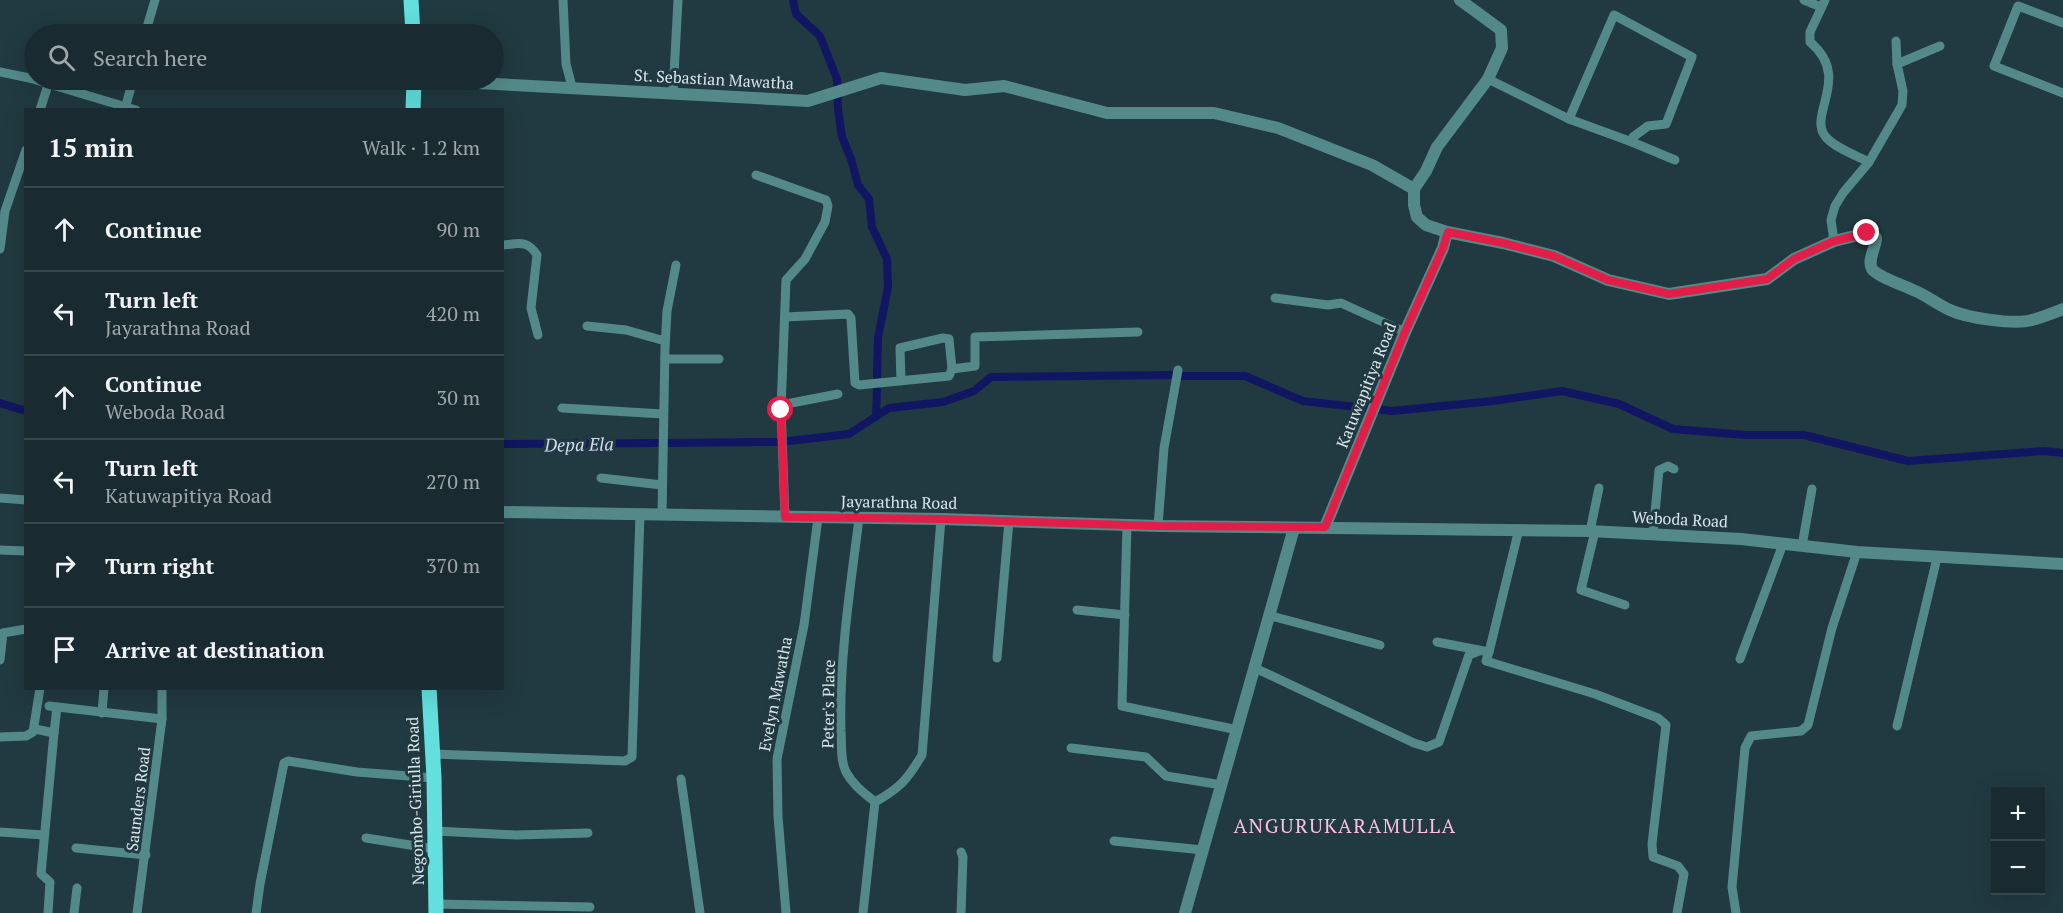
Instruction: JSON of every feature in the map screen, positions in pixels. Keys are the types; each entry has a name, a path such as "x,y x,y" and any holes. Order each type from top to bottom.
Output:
{"main road":[{"path":"411,0 412,24"},
{"path":"413,108 414,90"},
{"name":"Negombo-Giriulla Road","path":"429,690 434,778 436,909"}],"street":[{"path":"148,24 155,0"},
{"path":"563,0 566,64 572,87"},
{"path":"673,93 678,0"},
{"path":"1460,0 1501,30 1502,48 1488,79 1437,147 1426,171 1414,189 1417,217 1426,225 1554,256 1608,280 1669,294 1767,279 1794,259 1834,241 1867,233 1876,238 1870,261 1870,267 1876,273 1920,292 1950,310 1972,317 2030,321 2063,309"},
{"path":"1804,0 1823,4 1810,32 1810,42 1818,48 1826,62 1830,77 1821,123 1823,135 1830,142 1869,162"},
{"path":"2063,23 2018,6 1994,66 2063,93"},
{"path":"1569,119 1614,15 1692,57 1666,124 1648,126 1633,137 1632,142"},
{"path":"1834,241 1831,220 1835,206 1869,162 1902,105 1903,91 1897,64 1896,41"},
{"path":"1897,64 1940,46"},
{"path":"0,72 24,77"},
{"name":"St. Sebastian Mawatha","path":"504,84 808,101 881,78 965,90 1004,86 1107,112 1214,113 1278,128 1372,165 1414,189"},
{"path":"1488,79 1569,119 1676,160"},
{"path":"41,108 46,90"},
{"path":"76,90 132,108"},
{"path":"126,105 130,90"},
{"path":"0,249 2,211 24,155"},
{"path":"756,175 826,200 828,206 825,222 805,259 786,280 781,405 785,517"},
{"name":"Katuwapitiya Road","path":"1325,527 1448,232"},
{"path":"504,245 525,243 537,255 531,308 538,335"},
{"path":"662,515 664,359 675,265"},
{"path":"1275,298 1328,306 1341,303 1405,332"},
{"path":"785,316 848,314 852,318 855,383 859,385 901,381 949,376 952,369 949,339 943,338 900,348 901,381"},
{"path":"587,326 626,330 665,341"},
{"path":"952,369 975,366 975,337 1138,332"},
{"path":"664,359 719,359"},
{"path":"1158,526 1164,448 1178,369"},
{"path":"781,405 838,394"},
{"path":"562,408 663,414"},
{"path":"1653,534 1659,470 1668,466 1674,469"},
{"path":"601,478 662,485"},
{"path":"1599,488 1581,590 1625,605"},
{"path":"1802,546 1812,489"},
{"path":"0,498 24,500"},
{"name":"Jayarathna Road","path":"504,512 941,519 1294,528"},
{"path":"432,754 625,761 632,757 640,514"},
{"name":"Evelyn Mawatha","path":"786,913 778,816 777,759 804,625 818,518"},
{"name":"Peter's Place","path":"859,519 846,618 840,708 842,756 845,771 857,788 875,802"},
{"path":"862,913 875,802 896,790 910,775 922,755 941,519"},
{"path":"997,658 1009,521"},
{"path":"1127,525 1122,706 1238,730"},
{"path":"1185,913 1294,528"},
{"name":"Weboda Road","path":"1294,528 1593,531 1741,539 1937,558 2063,564"},
{"path":"1519,529 1485,651 1486,661 1595,694 1658,718 1666,725 1653,857 1678,866 1684,874 1677,913"},
{"path":"1740,659 1783,544"},
{"path":"0,550 24,551"},
{"path":"1736,913 1732,887 1744,748 1751,736 1801,731 1808,725 1832,628 1857,552"},
{"path":"1897,726 1937,558"},
{"path":"1077,610 1125,615"},
{"path":"1268,615 1380,645"},
{"path":"0,660 3,633 24,629"},
{"path":"1437,642 1485,651"},
{"path":"1255,668 1427,747 1439,742 1469,655 1485,651"},
{"path":"0,737 26,736 34,729 40,690"},
{"path":"102,712 104,690"},
{"name":"Saunders Road","path":"137,913 162,719 162,690"},
{"path":"48,913 50,882 40,874 54,733 53,707 162,719"},
{"path":"34,729 54,733"},
{"path":"1071,748 1146,757 1166,776 1222,784"},
{"path":"256,913 284,763 288,761 357,772 434,778"},
{"path":"681,779 700,913"},
{"path":"435,831 516,835 588,833"},
{"path":"0,832 44,835"},
{"path":"366,838 435,849"},
{"path":"1114,841 1203,850"},
{"path":"76,848 146,855"},
{"path":"961,852 963,857 962,913"},
{"path":"74,913 77,888"},
{"path":"436,909 590,907"}],"waterway":[{"path":"793,0 796,14 820,36 837,79 842,137 858,185 869,199 872,227 887,259 888,287 878,338 877,376"},
{"path":"789,441 849,434 889,408 943,402 974,391 991,377 1170,375"},
{"path":"1183,376 1245,376 1303,401 1392,411 1493,401 1562,391 1619,404 1673,429 1746,435 1804,435 1908,461 2043,451 2063,453"},
{"path":"876,416 877,390"},
{"path":"0,403 24,410"},
{"path":"670,443 776,442"},
{"name":"Depa Ela","path":"504,444 656,443"}],"district":[{"name":"ANGURUKARAMULLA","path":"1345,825"}],"route":[{"path":"781,410 785,517 1158,526 1325,527 1448,232 1554,256 1608,280 1669,294 1767,279 1794,259 1834,241 1867,233"}]}
